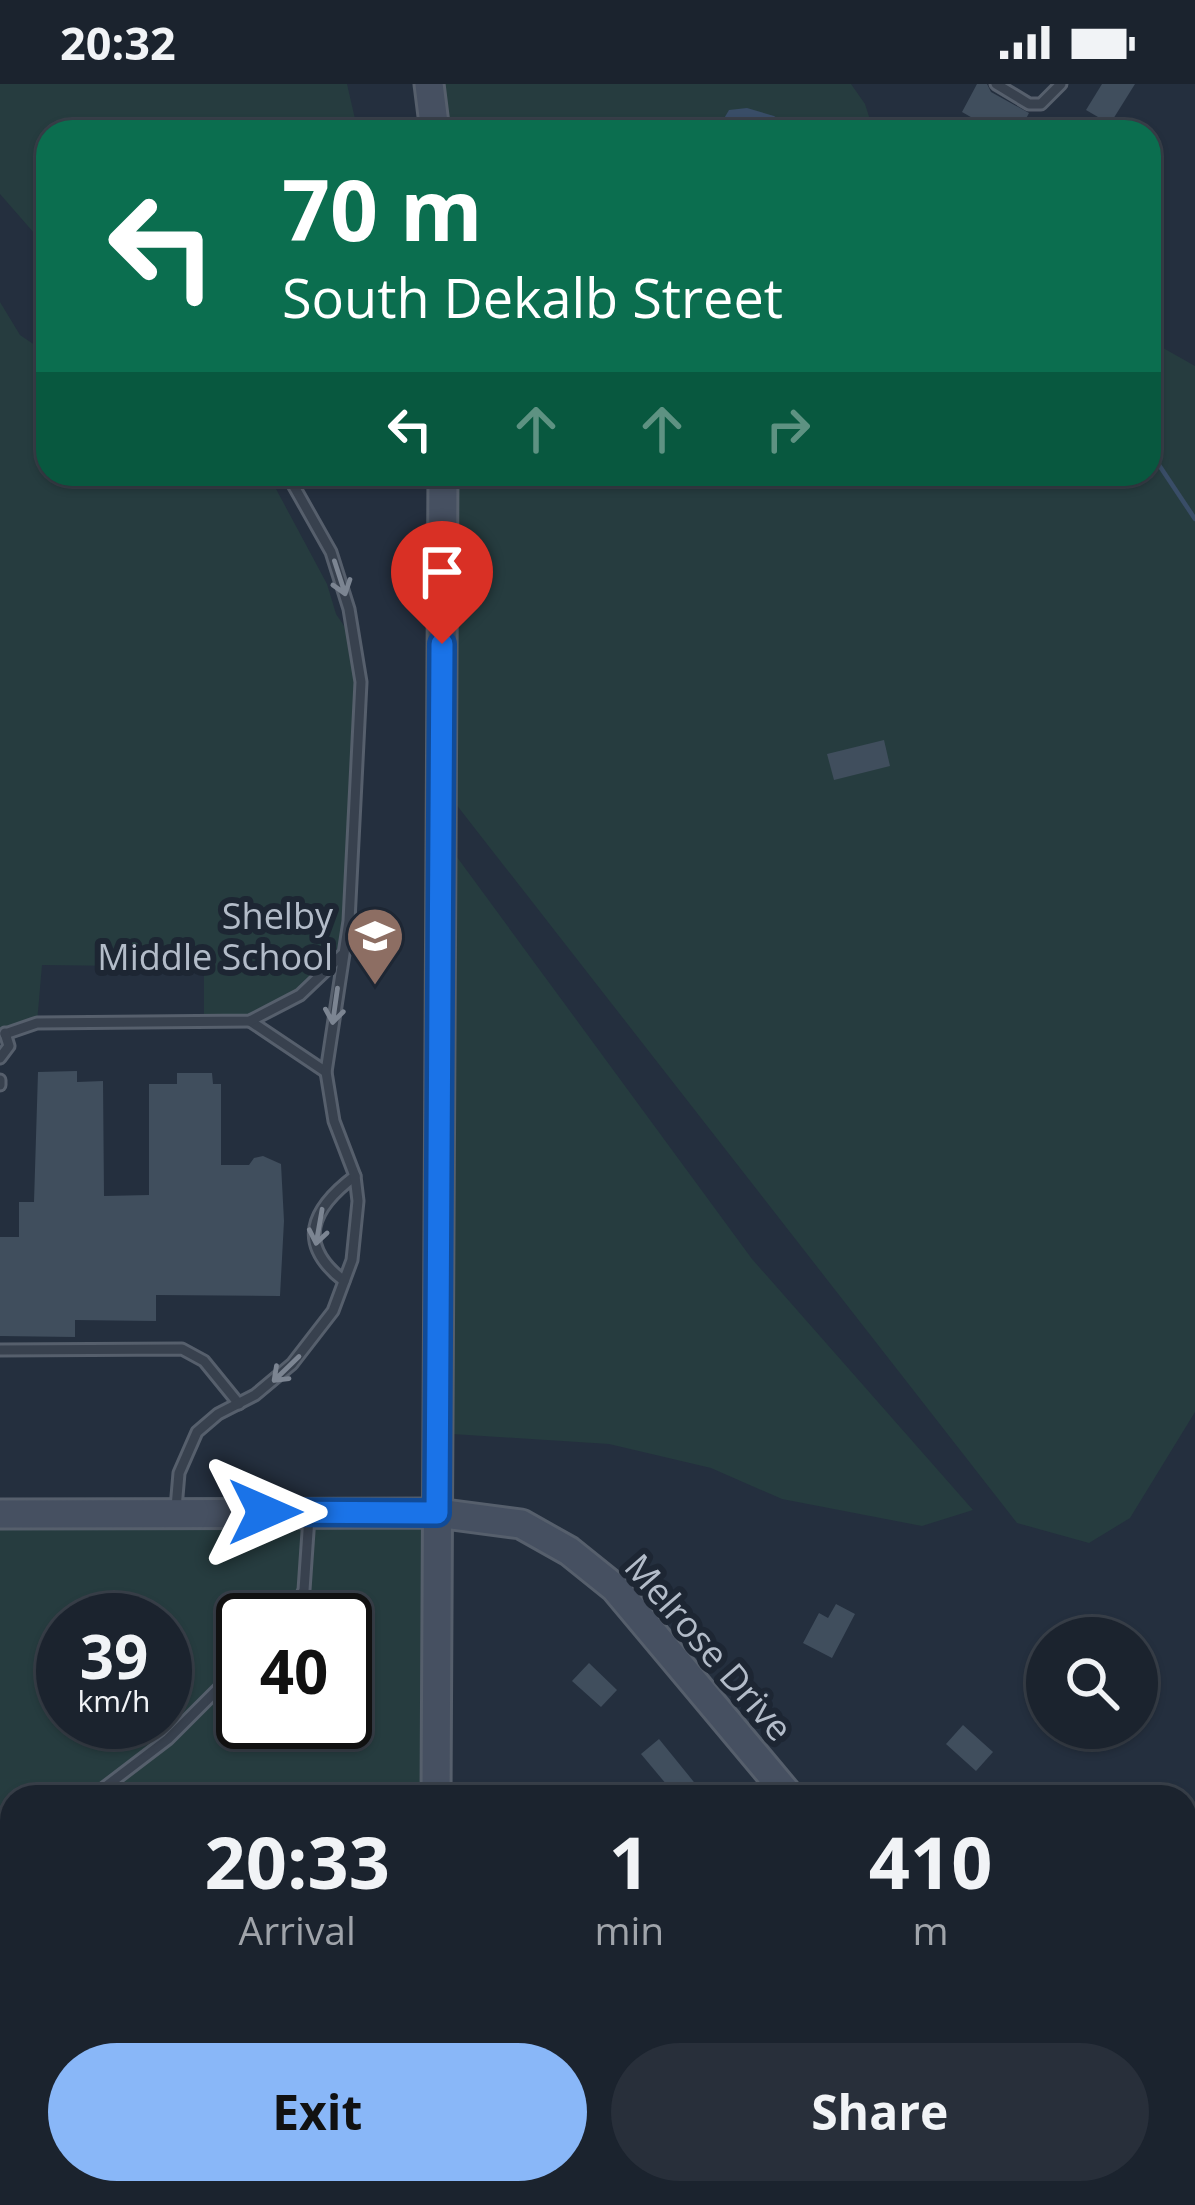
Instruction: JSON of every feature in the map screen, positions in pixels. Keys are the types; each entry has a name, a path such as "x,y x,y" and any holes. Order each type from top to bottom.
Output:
{"main road":[{"path":"429,84 434,120"},
{"path":"436,1785 443,486"},
{"name":"Melrose Drive","path":"0,1514 437,1513 521,1524 541,1532 598,1572 780,1785"}],"lane":[{"path":"995,84 1029,104 1041,104 1061,84"},
{"path":"176,1511 179,1473 190,1443 207,1422 280,1377 333,1311 352,1260 358,1201 355,1176 334,1121 326,1072 354,864 361,682 357,645 331,553 294,486"},
{"path":"0,1058 9,1046 3,1032 37,1023 250,1021 300,995 342,955"},
{"path":"250,1021 326,1072"},
{"path":"344,1281 319,1257 314,1233 325,1203 355,1176"},
{"path":"0,1350 182,1349 204,1361 239,1404"},
{"path":"303,1593 309,1512"},
{"path":"107,1785 168,1738 216,1691"}],"green space":[{"path":"0,84 347,84 355,120 36,120 36,235 0,194"},
{"path":"429,84 851,84 870,120 434,120"},
{"path":"0,302 20,335 36,346 36,486 274,486 327,584 336,614 357,645 361,682 342,955 321,979 250,1021 204,1021 204,967 42,965 37,1023 5,1034 0,1030"},
{"path":"1161,347 1195,366 1195,1412 1130,1518 1089,1543 1017,1523 441,785 443,486 1161,486"},
{"path":"440,834 752,1259 973,1510 922,1526 782,1499 711,1468 609,1444 437,1433"},
{"path":"437,1513 436,1785 0,1785 0,1514"}],"water":[{"path":"747,108 780,120 723,120 729,110"}],"building":[{"path":"977,84 987,84 991,92 1029,113 1025,120 976,120 962,112"},
{"path":"1102,84 1135,84 1112,120 1086,110"},
{"path":"884,740 890,766 834,780 827,754"},
{"path":"77,1071 77,1082 103,1081 104,1196 149,1195 149,1084 177,1084 177,1073 212,1073 213,1084 221,1084 221,1165 249,1165 263,1156 281,1164 280,1296 156,1295 156,1321 75,1320 75,1337 0,1336 0,1237 19,1237 19,1202 34,1202 38,1072"},
{"path":"836,1604 855,1614 832,1658 803,1643 819,1613 828,1618"},
{"path":"589,1663 617,1690 601,1707 572,1681"},
{"path":"963,1725 993,1752 976,1771 946,1744"},
{"path":"659,1739 696,1785 667,1785 641,1754"}],"waterway":[{"path":"1161,468 1195,519"}],"place":[{"name":"Shelby Middle School","path":"375,987"}],"route":[{"path":"265,1512 437,1513 442,644"}]}
